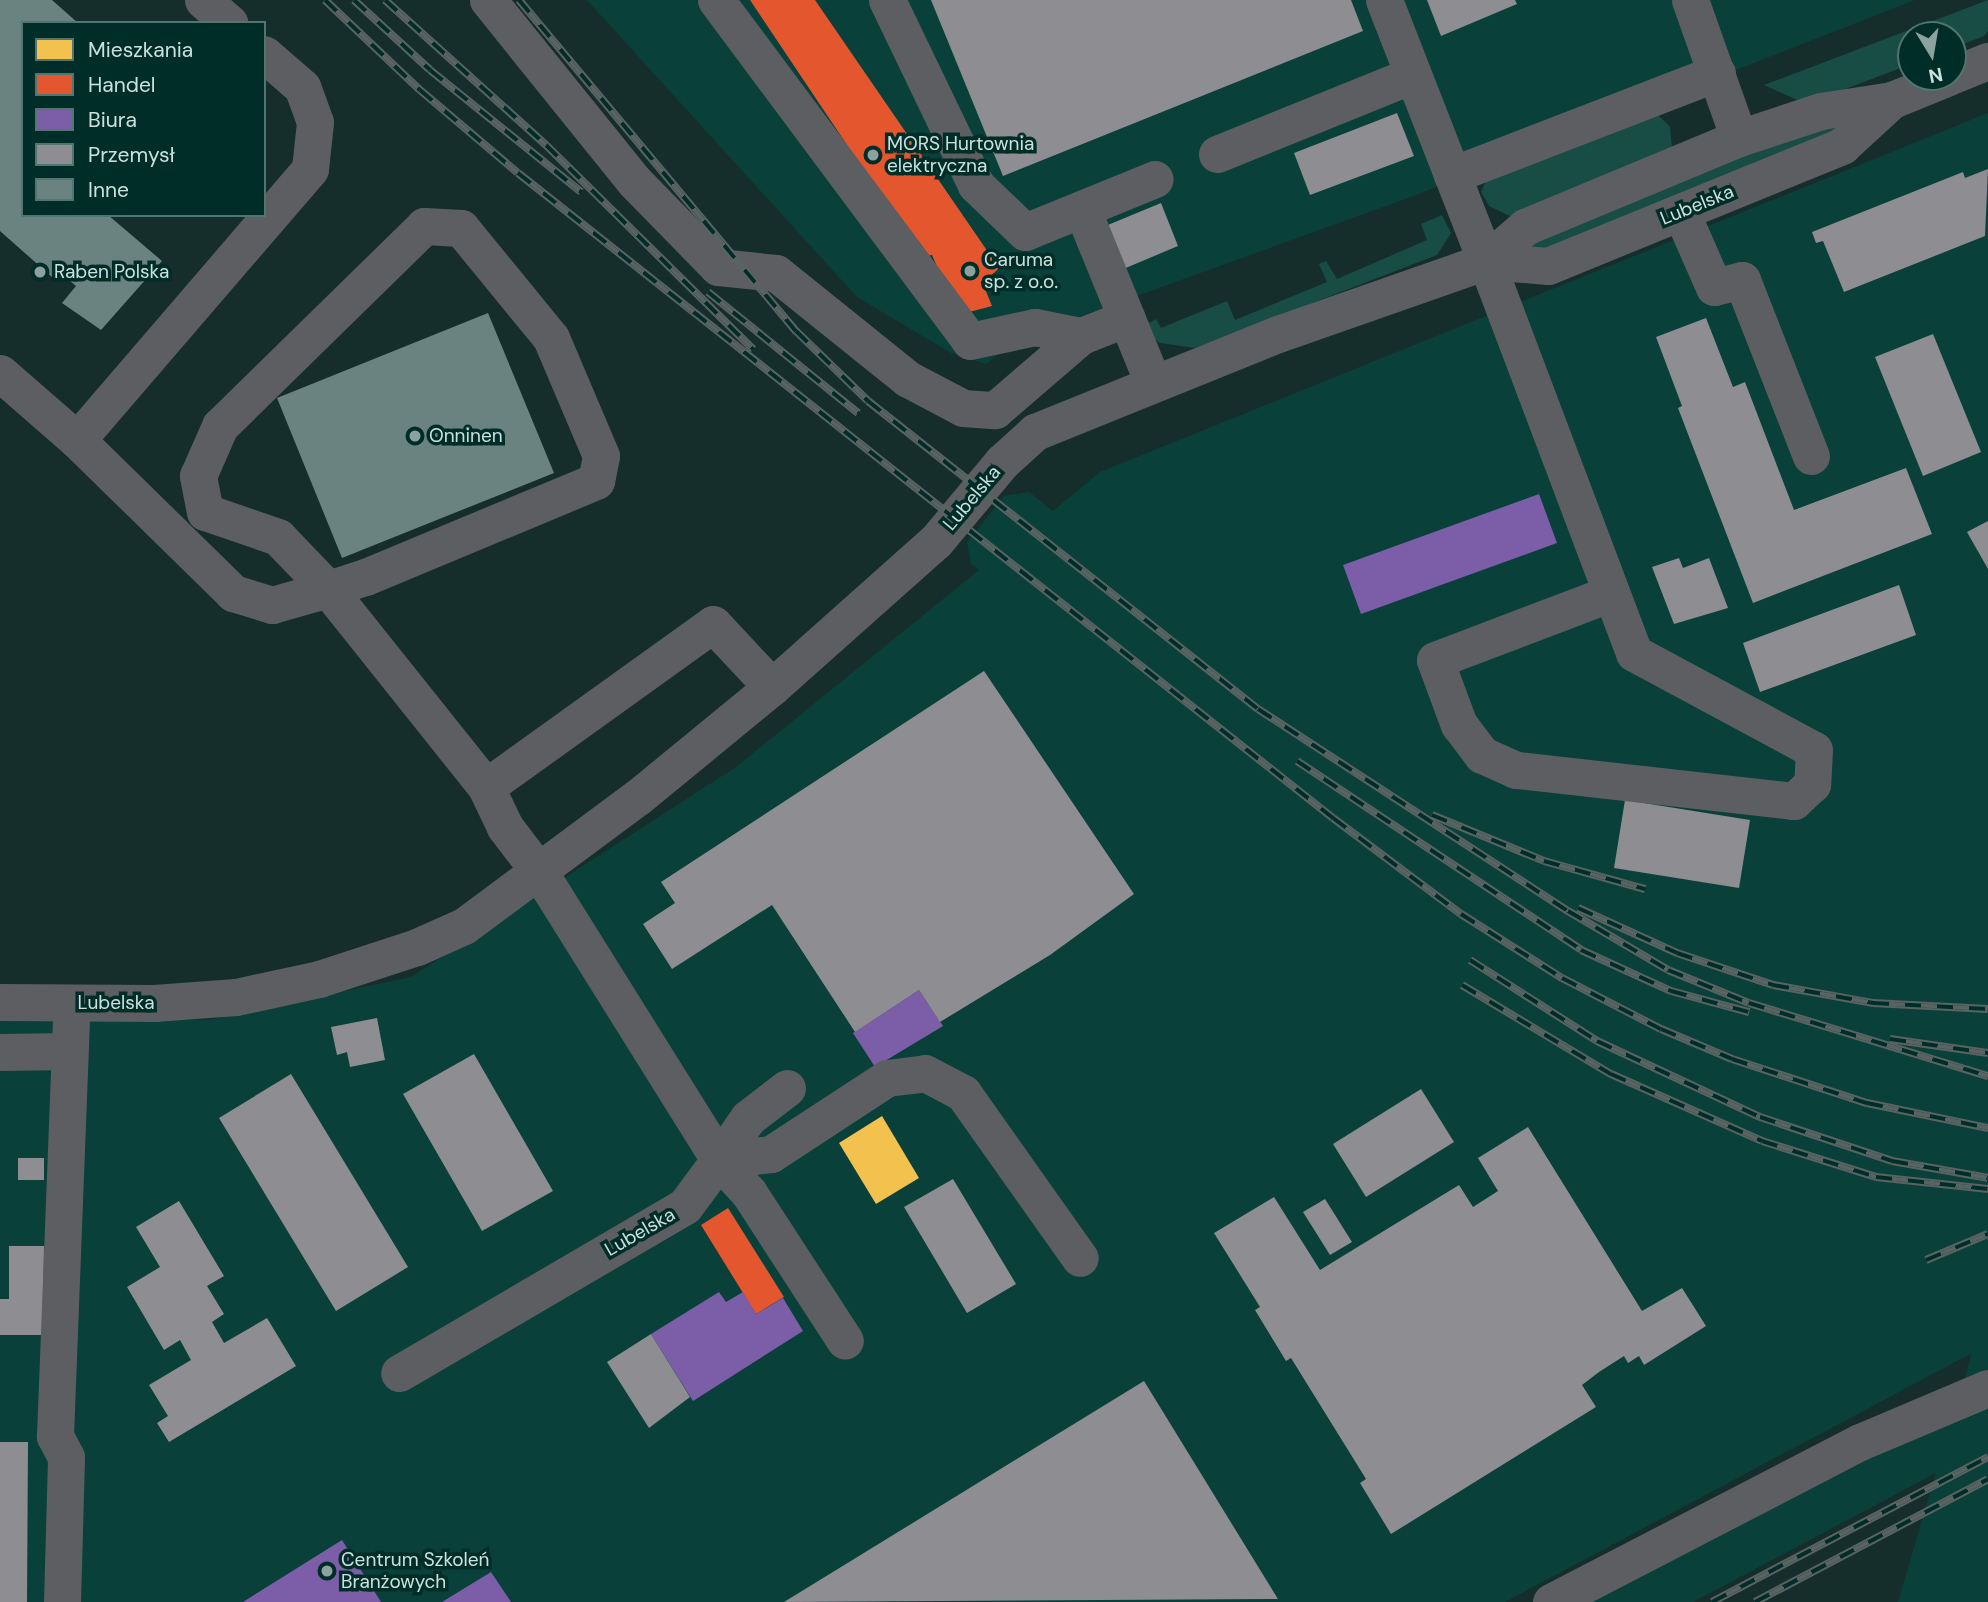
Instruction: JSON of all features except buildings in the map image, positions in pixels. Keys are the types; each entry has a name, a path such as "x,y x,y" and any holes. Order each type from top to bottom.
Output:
{"street":[{"path":"203,0 227,21"},
{"path":"488,0 634,181 718,267 776,273 908,379 962,408 995,410 1081,335 1127,318"},
{"path":"716,0 970,341 1035,327 1081,335"},
{"path":"887,0 976,185 1025,232 1155,179"},
{"path":"1384,0 1634,653 1814,750 1812,784 1794,801 1516,770 1482,755 1460,725 1435,660 1611,593"},
{"path":"1690,0 1739,138"},
{"path":"77,440 310,169 315,122 302,87 266,56"},
{"name":"Lubelska","path":"1967,70 1988,61"},
{"path":"1452,175 1717,73"},
{"path":"1217,154 1413,75"},
{"name":"Lubelska","path":"0,1002 207,1000 319,979 417,947 464,926 540,873 772,687 936,541 1002,462 1035,432 1278,334 1486,261 1525,227 1739,138 1821,111 1892,100 1914,91"},
{"name":"Lubelska","path":"1486,261 1548,266 1842,146 1892,100"},
{"path":"1082,209 1153,383"},
{"path":"1681,212 1714,287 1742,280 1811,456"},
{"path":"0,373 77,440 233,593 272,605 328,589 365,578 596,481 601,456 551,338 461,228 424,226 220,426 198,476 205,512 278,537 328,589 486,787 505,827 540,873 719,1160 749,1192 845,1341"},
{"path":"486,787 713,624 772,687"},
{"path":"62,1602 66,1458 55,1436 72,1003"},
{"path":"0,1052 69,1051"},
{"path":"719,1160 771,1153 887,1078 925,1073 963,1093 1080,1258"},
{"name":"Lubelska","path":"398,1373 685,1206 748,1118 788,1088"},
{"path":"1551,1602 1860,1442 1988,1388"}],"shaded area":[{"path":"587,0 1915,0 1408,198 1051,327 1009,346 986,364 951,353 857,297"},
{"path":"1988,0 1988,31 1984,36 1967,43 1967,21 1933,21"},
{"path":"1897,35 1897,69 1806,104 1764,85"},
{"path":"1656,113 1670,127 1672,148 1514,218 1489,206 1481,192 1489,175"},
{"path":"1988,113 1988,1602 1898,1602 1936,1473 1693,1602 1570,1602 1956,1408 1972,1353 1505,1602 0,1602 0,1019 207,1020 411,977 736,767 979,570 971,564 967,542 1004,496 1029,492 1053,511 1100,472"},
{"path":"1828,116 1850,132 1547,254 1517,252 1532,237"},
{"path":"1442,215 1451,233 1437,255 1195,348 1160,343 1148,334 1145,325 1156,319 1161,328 1227,301 1235,320 1327,282 1319,264 1326,261 1337,279 1427,240 1421,224"}],"railway":[{"path":"325,0 420,90 518,173 1333,818 1461,914 1562,978 1661,1029 1732,1059 1867,1103 1988,1128"},
{"path":"354,0 430,70 581,192"},
{"path":"385,0 546,145 753,349"},
{"path":"519,0 796,331 868,401 1258,709 1568,911 1668,970 1749,1003 1988,1076"},
{"path":"708,292 858,413"},
{"path":"1297,761 1581,950 1671,991 1749,1012"},
{"path":"1432,815 1544,861 1645,889"},
{"path":"1578,908 1677,953 1773,985 1873,1003 1988,1009"},
{"path":"1470,960 1597,1041 1760,1117 1892,1161 1988,1178"},
{"path":"1462,985 1611,1074 1762,1141 1876,1177 1988,1189"},
{"path":"1890,1039 1988,1053"},
{"path":"1926,1260 1988,1234"},
{"path":"1712,1602 1988,1457"},
{"path":"1755,1602 1988,1479"}],"place":[{"name":"MORS Hurtownia elektryczna","path":"873,155"},
{"name":"Caruma sp. z o.o.","path":"970,271"},
{"name":"Raben Polska","path":"40,272"},
{"name":"Onninen","path":"415,436"},
{"name":"Centrum Szkoleń Branżowych","path":"327,1571"}]}
